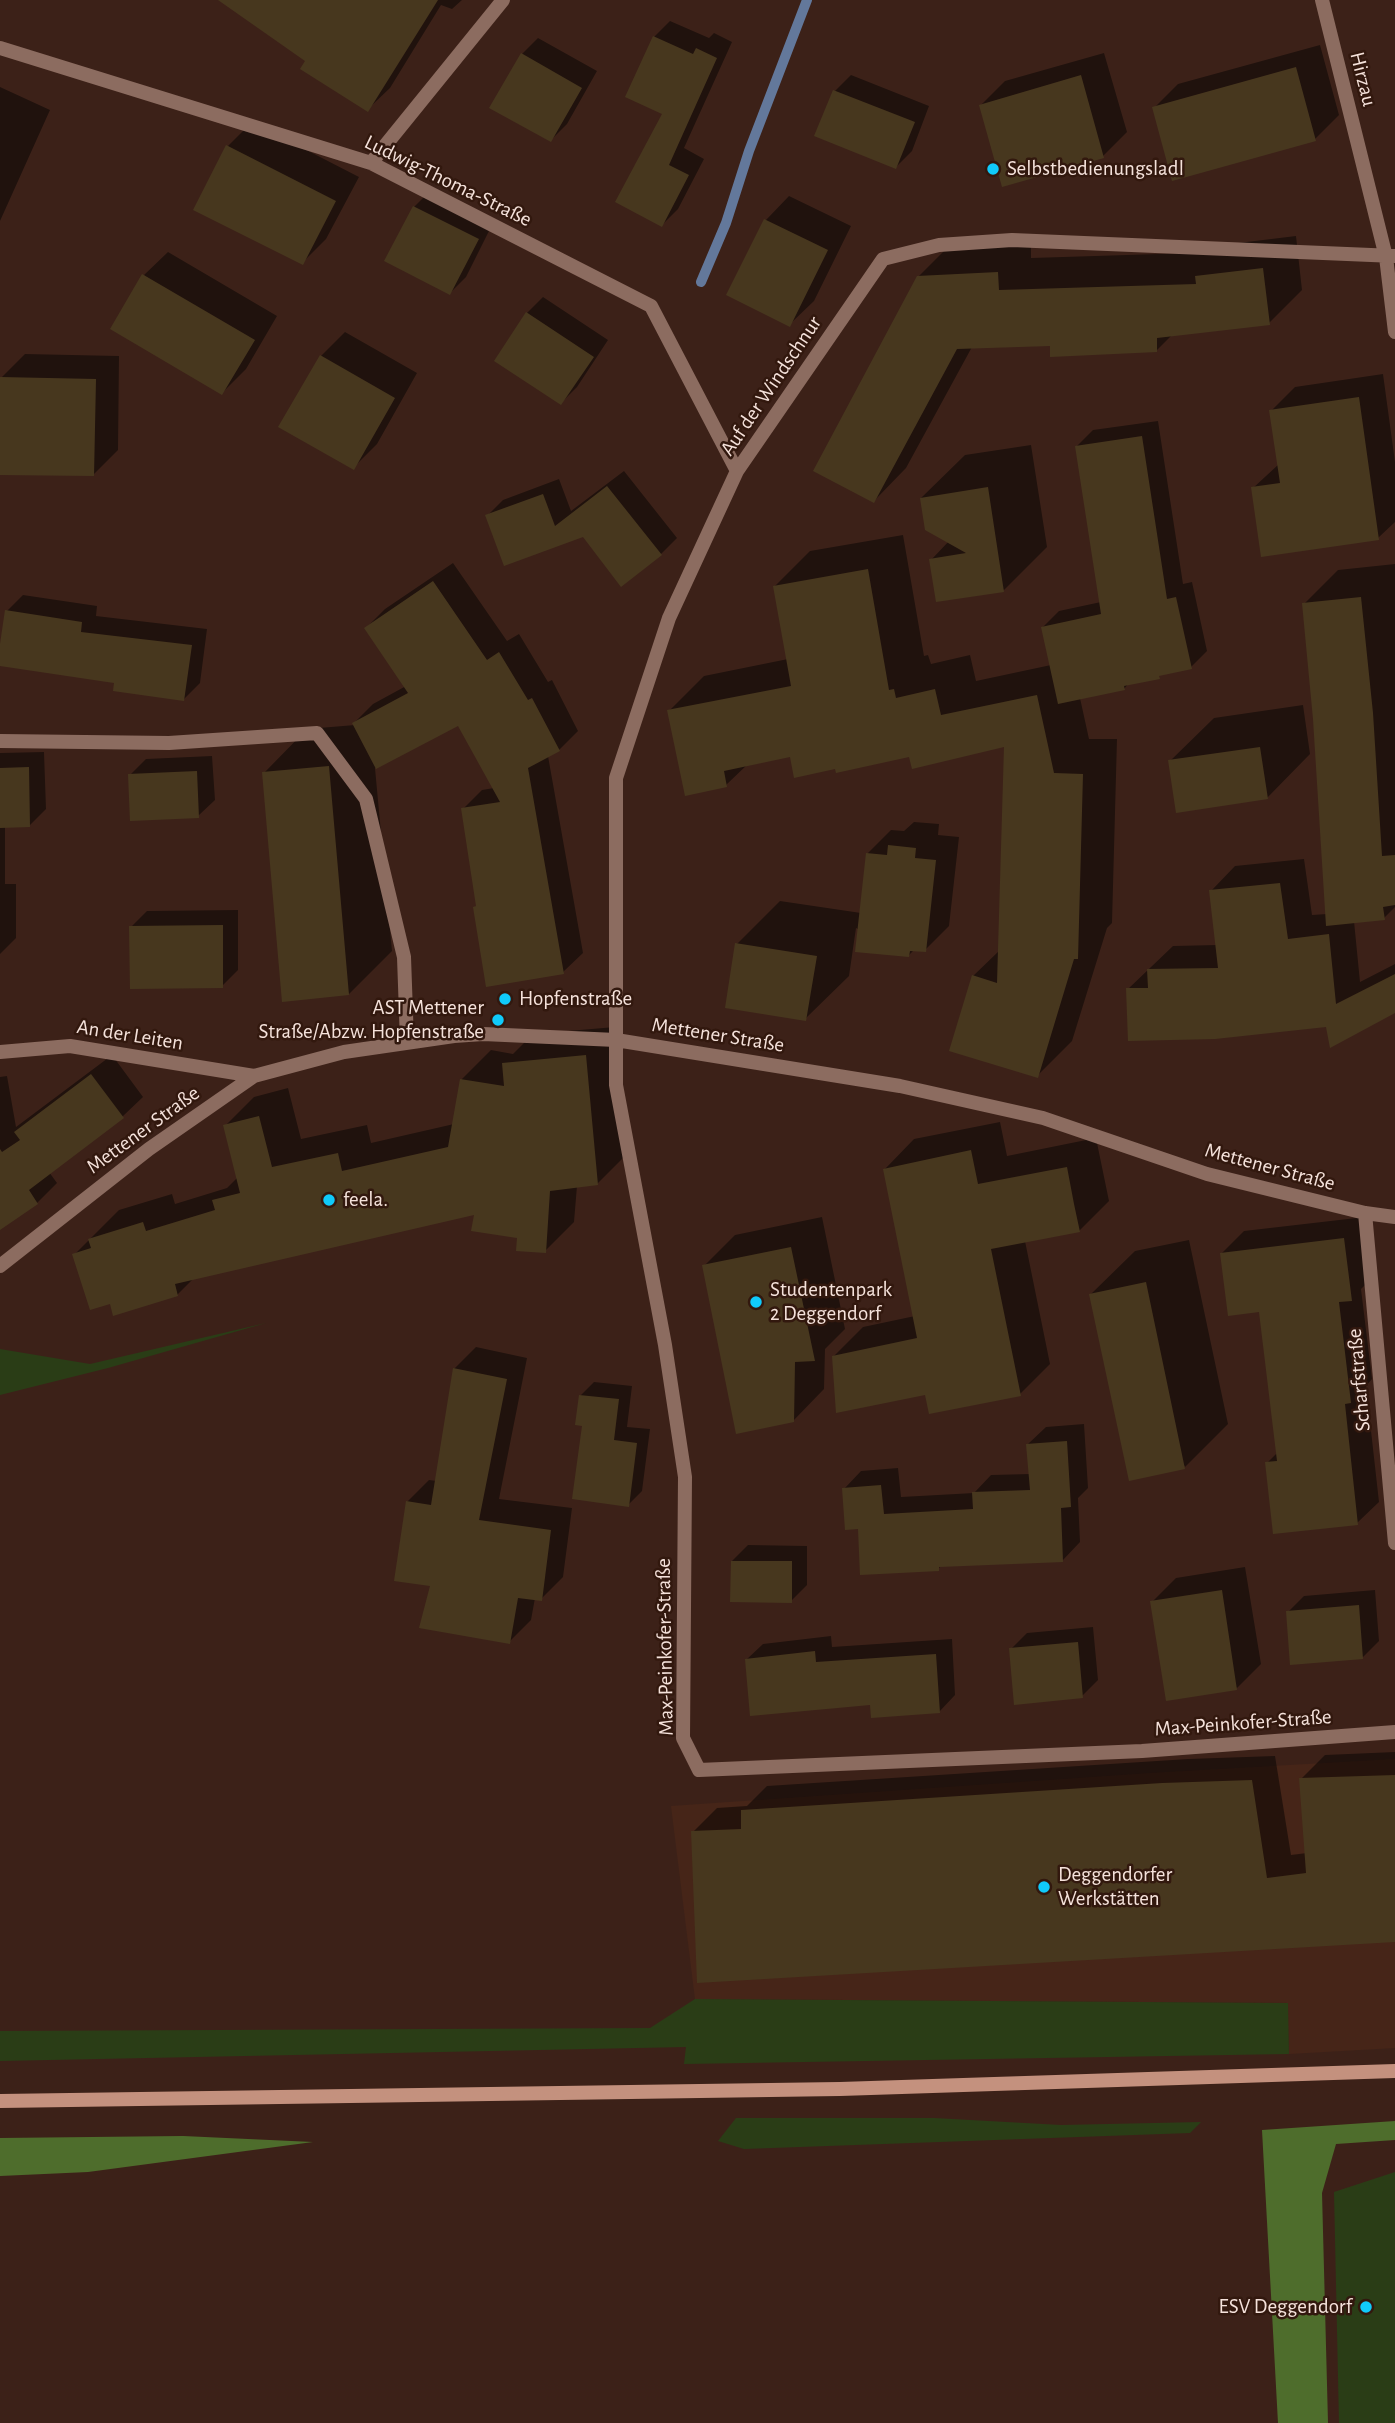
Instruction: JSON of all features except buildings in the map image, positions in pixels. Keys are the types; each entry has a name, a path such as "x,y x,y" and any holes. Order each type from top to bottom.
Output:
{"main road":[{"path":"0,2101 840,2089 1395,2071"}],"street":[{"path":"371,163 503,0"},
{"name":"Hirzau","path":"1322,0 1391,256 1395,332"},
{"name":"Ludwig-Thoma-Straße","path":"0,48 371,163 650,306 737,471"},
{"name":"Auf der Windschnur","path":"616,1040 616,778 669,618 737,471 883,259 939,245 1012,240 1391,256"},
{"path":"0,741 169,743 317,733 366,799 404,957 407,1042"},
{"name":"Mettener Straße","path":"0,1266 149,1149 254,1076 344,1052 483,1034 616,1040 900,1086 1043,1118 1207,1174 1365,1213 1395,1217"},
{"name":"Max-Peinkofer-Straße","path":"616,1040 616,1085 665,1345 685,1477 683,1738 699,1770 1142,1751 1395,1732"},
{"name":"An der Leiten","path":"0,1052 71,1046 254,1076"},
{"name":"Scharfstraße","path":"1365,1213 1395,1543"}],"shaded area":[{"name":"Deggendorfer Werkstätten","path":"1395,1759 1395,2048 1289,2054 1287,2003 695,1999 671,1806"}],"green space":[{"path":"266,1323 108,1368 0,1395 0,1349 90,1364"},
{"path":"695,1999 1288,2003 1289,2054 684,2064 686,2047 0,2061 0,2031 650,2028"},
{"path":"736,2118 934,2118 1061,2125 1201,2122 1190,2133 744,2149 718,2141"},
{"path":"1395,2121 1395,2140 1336,2144 1322,2193 1328,2423 1278,2423 1262,2130"},
{"path":"183,2136 313,2142 88,2172 0,2176 0,2138"},
{"name":"ESV Deggendorf","path":"1395,2172 1395,2423 1339,2423 1334,2192"}],"waterway":[{"path":"701,282 726,223 749,151 807,0"}],"place":[{"name":"Selbstbedienungsladl","path":"993,169"},
{"name":"Hopfenstraße","path":"505,999"},
{"name":"AST Mettener Straße/Abzw. Hopfenstraße","path":"498,1020"},
{"name":"feela.","path":"329,1200"},
{"name":"Studentenpark 2 Deggendorf","path":"756,1302"},
{"name":"Deggendorfer Werkstätten","path":"1044,1887"},
{"name":"ESV Deggendorf","path":"1366,2307"}]}
